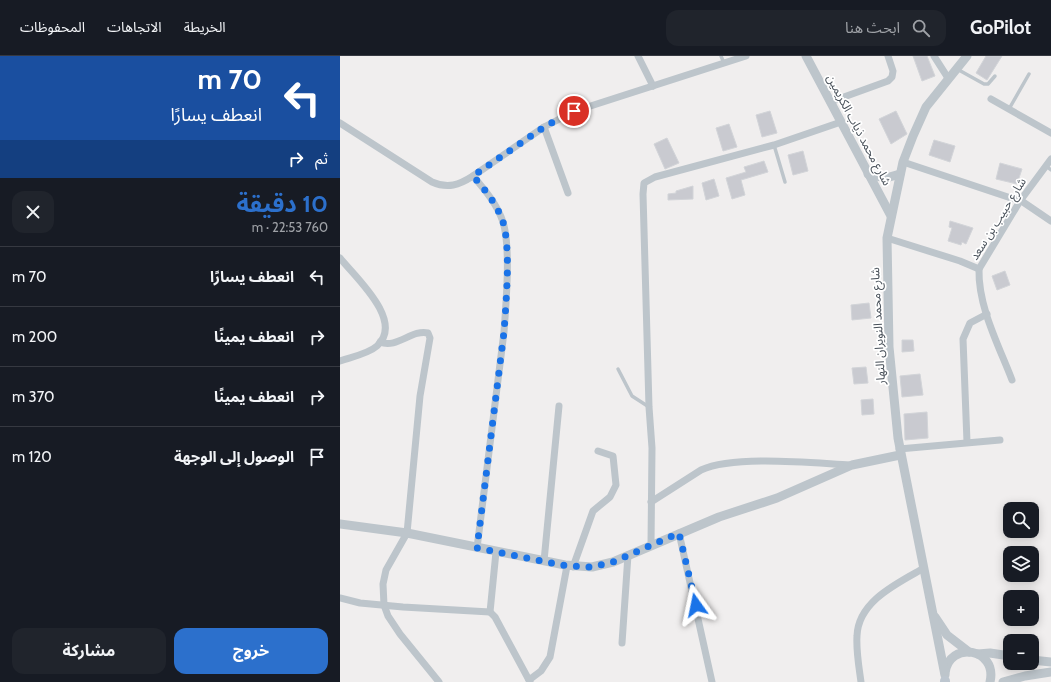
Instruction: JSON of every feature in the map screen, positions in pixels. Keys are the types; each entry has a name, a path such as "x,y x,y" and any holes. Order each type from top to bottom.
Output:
{"street":[{"path":"638,56 653,86"},
{"path":"340,123 432,182 443,186 462,183 544,127 574,111 746,56"},
{"name":"شارع محمد ذياب الكريمين","path":"806,56 891,216"},
{"path":"830,102 888,81 892,77 893,71 888,56"},
{"path":"934,56 948,78"},
{"name":"شارع محمد النويران النهار","path":"945,680 933,613 900,452 889,347 887,238 900,174 912,136 926,107 967,56"},
{"path":"991,99 1051,133"},
{"path":"651,545 652,448 649,407 643,194 644,183 655,177 774,145 841,122"},
{"path":"544,127 568,193"},
{"name":"شارع حبيب بن سعد","path":"887,238 960,261 979,270 1020,201 1048,168 1051,159"},
{"path":"903,162 1020,201 1030,205 1051,221"},
{"path":"868,174 881,178 900,174"},
{"path":"473,176 486,191 502,221 506,248 506,307 504,332 477,548"},
{"path":"340,258 379,306 385,323 384,335 380,342 373,348 340,363"},
{"path":"979,270 979,280 987,314 1012,380"},
{"path":"967,442 963,339 970,323 987,314"},
{"path":"380,342 390,344 422,332 428,333 430,338 420,396 407,533 384,575 384,605 395,628 439,682"},
{"path":"544,561 559,406"},
{"path":"340,524 407,533 570,566 592,567 602,565 628,555 719,516 776,498 852,465 900,452 967,442 1000,440"},
{"path":"340,598 384,605 490,612 495,616 530,681 541,671 550,657 570,566 593,511 610,497 616,485 613,456 598,451"},
{"path":"651,502 700,470 709,467 743,462 852,465"},
{"path":"679,533 712,682"},
{"path":"490,612 496,552"},
{"path":"622,643 628,555"},
{"path":"861,682 856,634 862,616 866,609 880,597 924,568"},
{"name":"شارع محمد النويران النهار","path":"933,613 947,635 988,662 990,668 990,682"},
{"path":"945,680 948,663 957,654 990,653 1003,655"},
{"path":"1039,661 1051,662"},
{"path":"1004,682 1025,676 1051,672"}],"lane":[{"path":"721,56 724,63"},
{"path":"956,68 984,84 990,82 995,76"},
{"path":"1009,109 1029,74"},
{"path":"774,145 785,182"},
{"path":"618,369 632,396 649,407"}],"building":[{"path":"913,56 927,56 935,76 922,81"},
{"path":"986,56 1002,56 987,80 976,73"},
{"path":"770,111 777,133 762,137 756,115"},
{"path":"896,111 907,134 891,144 879,119"},
{"path":"729,124 737,147 723,151 716,128"},
{"path":"667,138 679,163 665,169 654,144"},
{"path":"934,140 955,146 950,162 929,155"},
{"path":"803,151 808,171 793,175 788,155"},
{"path":"764,161 768,172 741,180 745,195 732,199 726,178 746,172 744,167"},
{"path":"1000,163 1022,169 1017,184 996,179"},
{"path":"714,179 719,196 706,200 702,183"},
{"path":"693,186 693,199 668,200 668,194 676,193 676,191"},
{"path":"950,221 973,228 966,244 962,242 961,245 948,241 952,228 949,227"},
{"path":"1005,271 1010,285 997,290 992,276"},
{"path":"869,303 871,318 852,320 851,305"},
{"path":"902,340 913,340 914,351 902,352"},
{"path":"866,367 868,383 854,384 852,368"},
{"path":"920,374 923,395 902,397 900,376"},
{"path":"873,399 874,414 862,415 861,400"},
{"path":"927,412 928,438 905,440 904,414"}],"route":[{"path":"574,111 544,127 473,176 486,191 502,221 506,248 506,307 504,332 477,548 567,566 592,567 613,562 679,533 696,605"}]}
